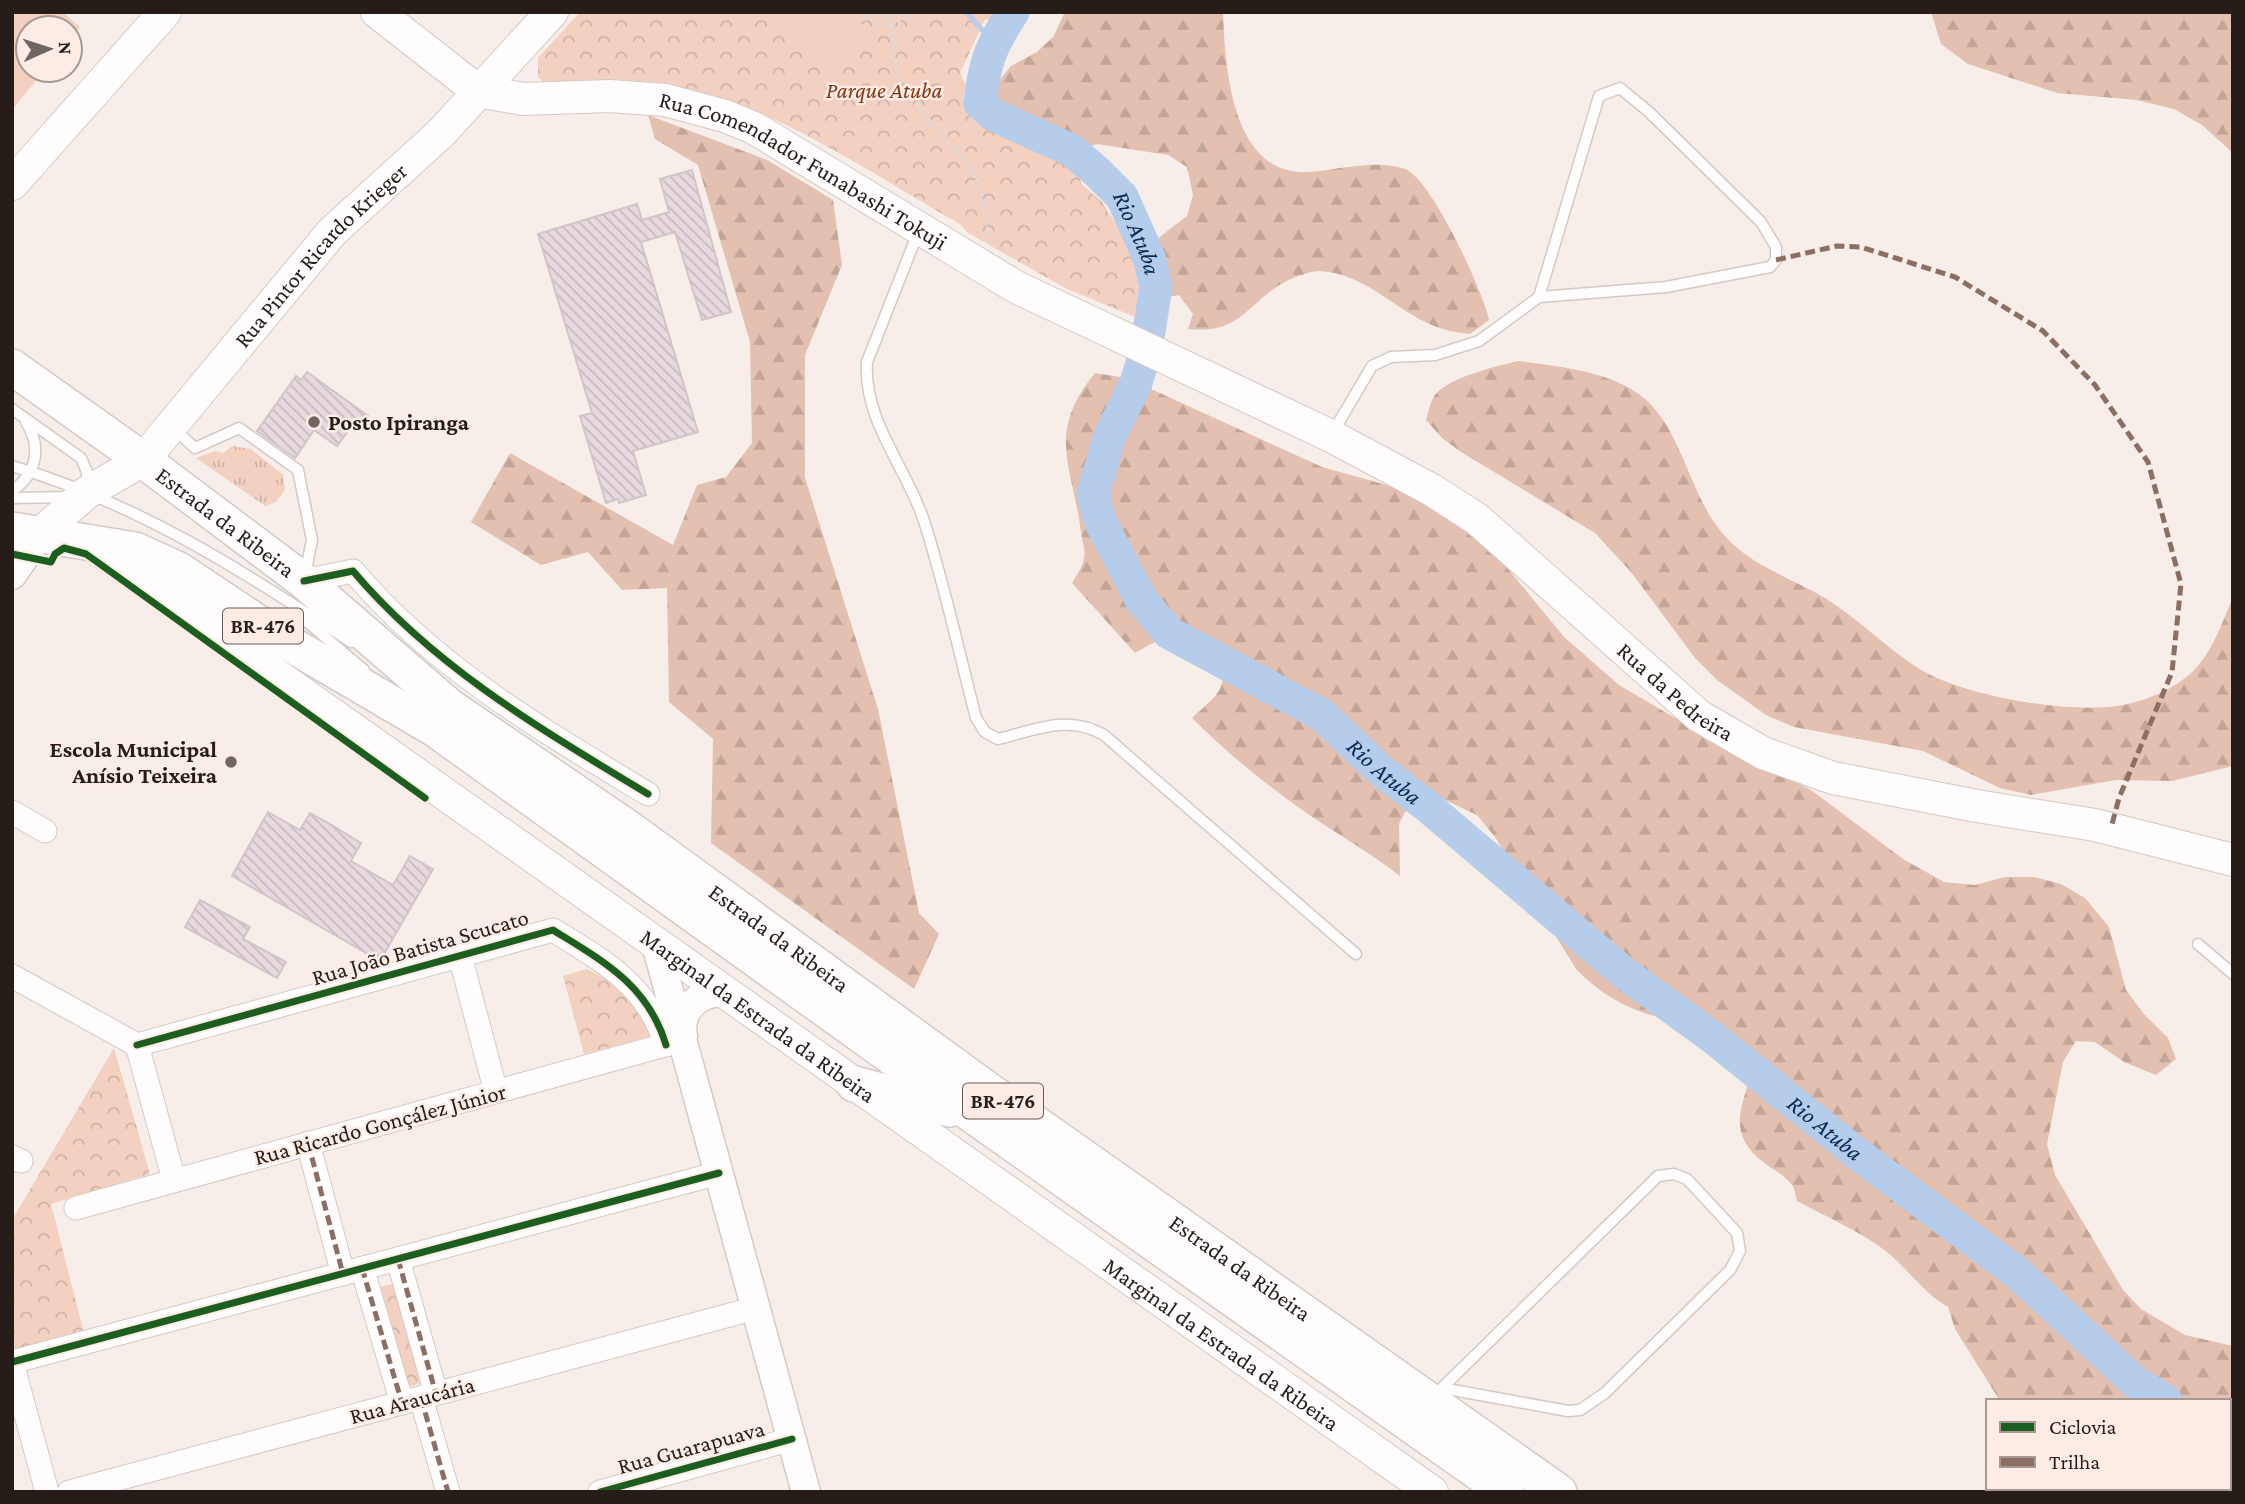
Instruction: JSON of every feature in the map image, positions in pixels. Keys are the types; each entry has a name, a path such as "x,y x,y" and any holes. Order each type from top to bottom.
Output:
{"main road":[{"path":"12,184 165,12"},
{"path":"377,12 478,91"},
{"name":"Rua Pintor Ricardo Krieger","path":"26,532 143,460 332,233 441,133 552,12"},
{"name":"Rua Comendador Funabashi Tokuji","path":"478,91 523,99 640,97 694,106 725,116 782,144 986,270 1106,331 1189,366"},
{"name":"Rua da Pedreira","path":"1189,366 1433,490 1476,519 1699,716 1763,753 1845,780 1977,806 2095,825 2233,860"},
{"name":"Estrada da Ribeira","path":"12,367 143,460 304,581 442,718 971,1114 1506,1492"},
{"name":"Estrada da Ribeira","path":"26,532 135,550 179,570 285,641 442,718 628,828 988,1090 1436,1394 1559,1492"},
{"name":"Marginal da Estrada da Ribeira","path":"86,540 483,822 584,889 656,944 1432,1492"},
{"path":"854,1084 971,1114"}],"street":[{"path":"12,575 26,532"},
{"path":"304,581 353,571 402,625 461,672 526,719 648,794"},
{"path":"12,812 45,831"},
{"name":"Rua João Batista Scucato","path":"137,1045 554,930 627,978 674,1042"},
{"path":"656,944 674,1042 719,1173 806,1492"},
{"path":"460,957 496,1092"},
{"path":"12,976 137,1045 174,1180"},
{"path":"674,1042 690,1005 712,992 725,992"},
{"name":"Rua Ricardo Gonçález Júnior","path":"76,1208 674,1042"},
{"path":"308,1143 353,1271 419,1398"},
{"path":"47,1492 12,1363 719,1173"},
{"path":"398,1259 419,1398 448,1492"},
{"name":"Rua Araucária","path":"69,1492 756,1308"},
{"name":"Rua Guarapuava","path":"600,1492 792,1439"}],"lane":[{"path":"1331,436 1372,366 1391,357 1435,355 1479,341 1539,297 1666,288 1770,267 1776,260 1776,247 1760,222 1649,112 1620,88 1609,90 1599,96 1539,297"},
{"path":"920,227 867,362 866,386 874,413 924,519 976,719 985,732 998,739 1069,723 1088,726 1104,735 1356,954"},
{"path":"12,491 31,472 36,455 28,424 14,412"},
{"path":"14,412 81,458 87,472 86,493"},
{"path":"170,425 195,448 239,428 298,470 312,540 304,581"},
{"path":"12,458 31,472"},
{"path":"12,466 169,528 259,582 360,648"},
{"path":"12,498 58,499 86,493"},
{"path":"259,582 442,718"},
{"path":"371,656 442,718"},
{"path":"2198,944 2233,974"},
{"path":"1674,1174 1688,1179 1737,1233 1740,1251 1730,1270 1605,1393 1580,1410 1568,1411 1436,1394 1658,1176 1674,1174"}],"path":[{"path":"858,12 876,23 891,24 902,22 918,12"},
{"path":"870,12 883,17 897,17 904,12"},
{"path":"891,24 898,69 906,90 979,181 986,203 986,270"}],"green space":[{"path":"12,12 63,12 65,14 14,14 14,84 33,84 12,110"},
{"name":"Parque Atuba","path":"580,12 1006,12 992,22 985,19 960,73 966,85 963,98 974,112 989,124 1050,148 1070,162 1081,184 1111,217 1138,260 1148,289 1147,314 1140,319 1065,288 968,233 960,224 819,142 745,107 707,94 654,83 547,85 538,77 538,58"},
{"path":"769,12 849,12 871,34 831,74"},
{"path":"1065,12 1223,12 1226,60 1238,114 1248,138 1263,157 1283,169 1309,172 1369,165 1405,169 1416,177 1441,213 1467,262 1489,320 1470,334 1446,330 1412,315 1352,279 1336,273 1318,271 1282,284 1236,320 1223,326 1188,329 1193,314 1179,295 1148,301 1147,314 1140,319 1133,316 1130,304 934,97 966,85 963,98 967,104 970,93 993,88 1011,66 1037,52 1053,37","holes":["1097,144 1168,155 1187,167 1193,195 1187,216 1135,256 1101,201 1081,184 1079,170 1069,159 1080,149"]},
{"path":"1931,12 2233,12 2233,153 2202,125 2174,109 2137,100 2057,93 1968,64 1941,44"},
{"path":"648,115 767,160 833,200 842,265 805,355 805,478 878,709 919,913 939,934 914,989 711,843 713,739 669,702 667,588 622,590 588,552 541,565 471,522 510,453 673,545 697,485 726,477 752,443 750,342 698,165 655,139"},
{"path":"1519,361 1598,375 1640,395 1668,427 1706,509 1734,545 1755,561 1837,606 1918,668 1961,687 1988,695 2047,705 2101,707 2143,700 2173,686 2197,667 2213,642 2233,597 2233,766 2172,781 2116,780 2031,795 2000,788 1923,751 1794,727 1766,715 1717,680 1695,658 1631,572 1595,533 1461,452 1442,438 1426,420 1433,398 1448,384 1472,374"},
{"path":"1095,373 1120,377 1322,467 1426,496 1495,553 1564,637 1619,685 1711,739 1811,790 1903,859 1944,882 1975,885 2005,877 2034,877 2061,884 2085,898 2109,927 2126,990 2143,1013 2168,1038 2176,1059 2156,1075 2124,1062 2095,1042 2076,1041 2063,1062 2047,1144 2055,1175 2123,1290 2141,1309 2185,1335 2233,1346 2233,1485 2231,1399 1999,1399 1955,1329 1948,1307 1931,1295 1883,1249 1852,1229 1797,1201 1793,1187 1787,1180 1750,1150 1740,1129 1742,1103 1751,1068 1743,1045 1735,1037 1715,1027 1658,1017 1635,1009 1604,993 1585,978 1576,969 1495,837 1477,815 1434,795 1411,800 1399,824 1400,876 1275,790 1192,718 1212,700 1221,687 1223,670 1220,644 1209,636 1187,631 1166,636 1135,653 1072,583 1085,553 1066,451 1066,433 1080,395"},
{"path":"232,446 251,449 283,475 285,490 276,502 265,506 196,458 215,451 223,453"},
{"path":"587,969 626,990 655,1035 584,1054 563,976"},
{"path":"114,1048 150,1174 51,1204 84,1333 12,1353 12,1220"},
{"path":"399,1282 428,1381 401,1389 373,1289"}],"building":[{"path":"692,170 731,312 702,320 675,232 641,242 698,432 633,451 646,495 619,503 618,499 606,503 580,416 592,413 538,234 637,204 642,220 669,212 660,179"},
{"name":"Posto Ipiranga","path":"307,372 368,416 356,432 350,428 337,446 314,430 295,458 257,431 296,376 301,380"},
{"path":"268,812 300,830 310,813 330,824 361,843 351,861 393,885 410,856 433,869 380,961 232,876"},
{"path":"200,900 250,927 243,939 286,962 277,978 185,927"}],"waterway":[{"path":"966,12 993,42"},
{"name":"Rio Atuba","path":"1013,12 990,55 980,103 993,115 1073,151 1122,197 1149,257 1156,287 1146,350 1136,383 1110,436 1093,494 1101,523 1142,601 1169,633 1322,715 1380,770 1428,807 1624,973 1712,1037 1860,1156 2017,1273 2136,1383 2163,1399"}],"marked path":[{"path":"1776,260 1837,246 1861,247 1955,277 2043,331 2095,385 2148,462 2181,584 2172,672 2119,798 2111,828"},
{"path":"308,1143 343,1274"},
{"path":"398,1259 436,1394"},
{"path":"362,1268 402,1403"},
{"path":"421,1398 448,1492"}],"cycle path":[{"path":"12,554 51,562 55,554 64,548 86,554 425,798"},
{"path":"304,581 353,571 385,606 454,667 529,721 648,794"},
{"path":"137,1045 553,930 606,964 636,990 658,1024 666,1045"},
{"path":"12,1362 719,1173"},
{"path":"600,1492 792,1439"}],"place":[{"name":"Posto Ipiranga","path":"314,422"},
{"name":"Escola Municipal Anísio Teixeira","path":"231,762"}]}
